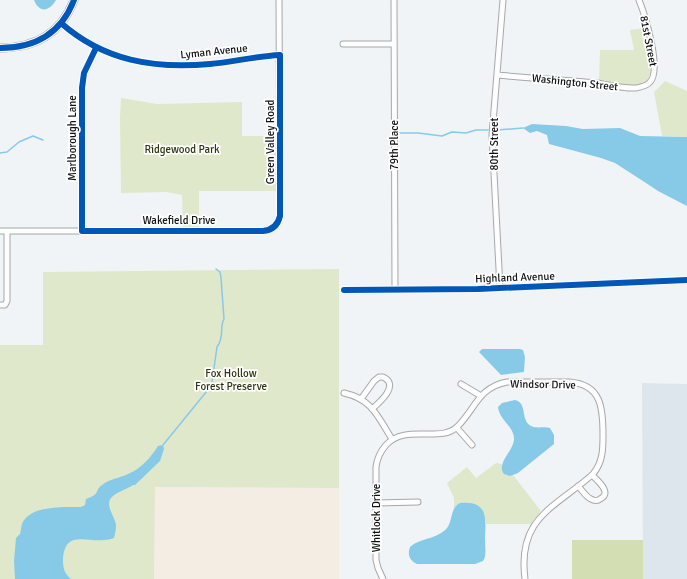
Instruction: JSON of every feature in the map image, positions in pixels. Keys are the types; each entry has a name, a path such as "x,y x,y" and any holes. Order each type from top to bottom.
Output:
{"street":[{"path":"0,48 22,47 46,36 56,29 61,23 74,0"},
{"name":"Green Valley Road","path":"275,227 280,216 279,0"},
{"name":"79th Place","path":"394,0 395,289"},
{"name":"80th Street","path":"500,288 492,134 503,0"},
{"name":"81st Street","path":"639,0 648,27 654,60 655,72 651,81"},
{"name":"Lyman Avenue","path":"61,23 73,34 96,48 133,61 167,65 210,64 259,56 280,55"},
{"path":"343,44 394,44"},
{"name":"Marlborough Lane","path":"82,231 82,88 84,73 96,48"},
{"name":"Washington Street","path":"497,75 629,88 642,87 651,81"},
{"name":"Wakefield Drive","path":"0,231 263,231 275,227"},
{"path":"3,305 7,301 7,231"},
{"name":"Highland Avenue","path":"344,290 500,288 687,280"},
{"path":"361,399 374,380 383,376 387,378 389,382 389,391 372,409"},
{"name":"Windsor Drive","path":"457,428 484,392 494,386 507,382 569,382 579,384 593,391 600,403 602,411 603,436 601,459 592,475"},
{"path":"461,384 481,396"},
{"path":"344,393 356,396 372,409 392,439 406,434 443,433 457,428 472,444"},
{"name":"Whitlock Drive","path":"383,579 376,560 376,467 378,456 392,439"},
{"path":"525,579 525,549 532,528 543,512 592,475 604,488 604,497 598,500 592,500 578,486"},
{"path":"376,503 418,502"}],"shaded area":[{"path":"642,383 687,384 687,579 643,579"},
{"path":"155,487 339,488 339,579 154,579"}],"green space":[{"path":"645,28 651,61 649,77 644,82 636,85 622,85 599,81 600,50 634,50 630,30"},
{"path":"665,81 687,91 687,137 662,136 654,92"},
{"name":"Ridgewood Park","path":"121,98 157,104 242,102 242,136 276,136 277,191 199,191 199,228 183,228 182,195 166,192 121,193"},
{"name":"Fox Hollow Forest Preserve","path":"339,269 339,488 155,487 154,579 0,579 0,345 43,345 43,272"},
{"path":"496,463 502,464 502,469 510,476 513,475 541,511 531,524 486,524 486,521 474,504 460,503 454,508 454,498 447,483 467,467 476,478"},
{"path":"572,540 643,540 643,579 572,579"}],"water":[{"path":"34,0 56,0 47,9 41,9"},
{"path":"532,124 566,126 583,129 620,128 640,136 687,137 687,206 658,191 615,163 549,144 547,135 537,131 530,133 523,128"},
{"path":"482,349 523,350 525,357 524,372 501,375 479,352"},
{"path":"515,400 521,404 526,420 531,426 550,428 554,435 554,444 518,473 510,476 504,474 502,466 513,444 514,435 510,427 501,416 498,407 502,403"},
{"path":"163,445 164,449 160,461 135,485 118,493 110,499 109,506 116,525 114,538 104,540 77,539 68,544 65,550 63,565 65,572 71,579 15,579 14,561 16,538 20,534 22,524 26,518 32,513 48,508 81,507 85,505 86,499 94,496 102,485 108,481 133,472 149,458 158,446"},
{"path":"460,503 476,504 483,512 485,518 486,551 483,561 475,564 417,564 413,561 409,555 410,547 443,532 449,525 453,511"}],"waterway":[{"path":"497,130 523,128"},
{"path":"399,133 418,133 442,136 452,132 466,133 476,130 488,130"},
{"path":"0,153 7,152 19,142 33,136 43,140"},
{"path":"163,445 207,391 212,382 217,347 221,339 224,319 221,278 220,272 216,269"}],"cycle path":[{"path":"0,48 24,45 45,37 62,22 74,0"},
{"path":"61,23 77,36 112,54 131,60 150,63 169,65 210,64 280,55 280,216 278,222 270,230 263,231 82,231 82,88 84,73 96,48"},
{"path":"344,290 478,289 687,280"}]}
